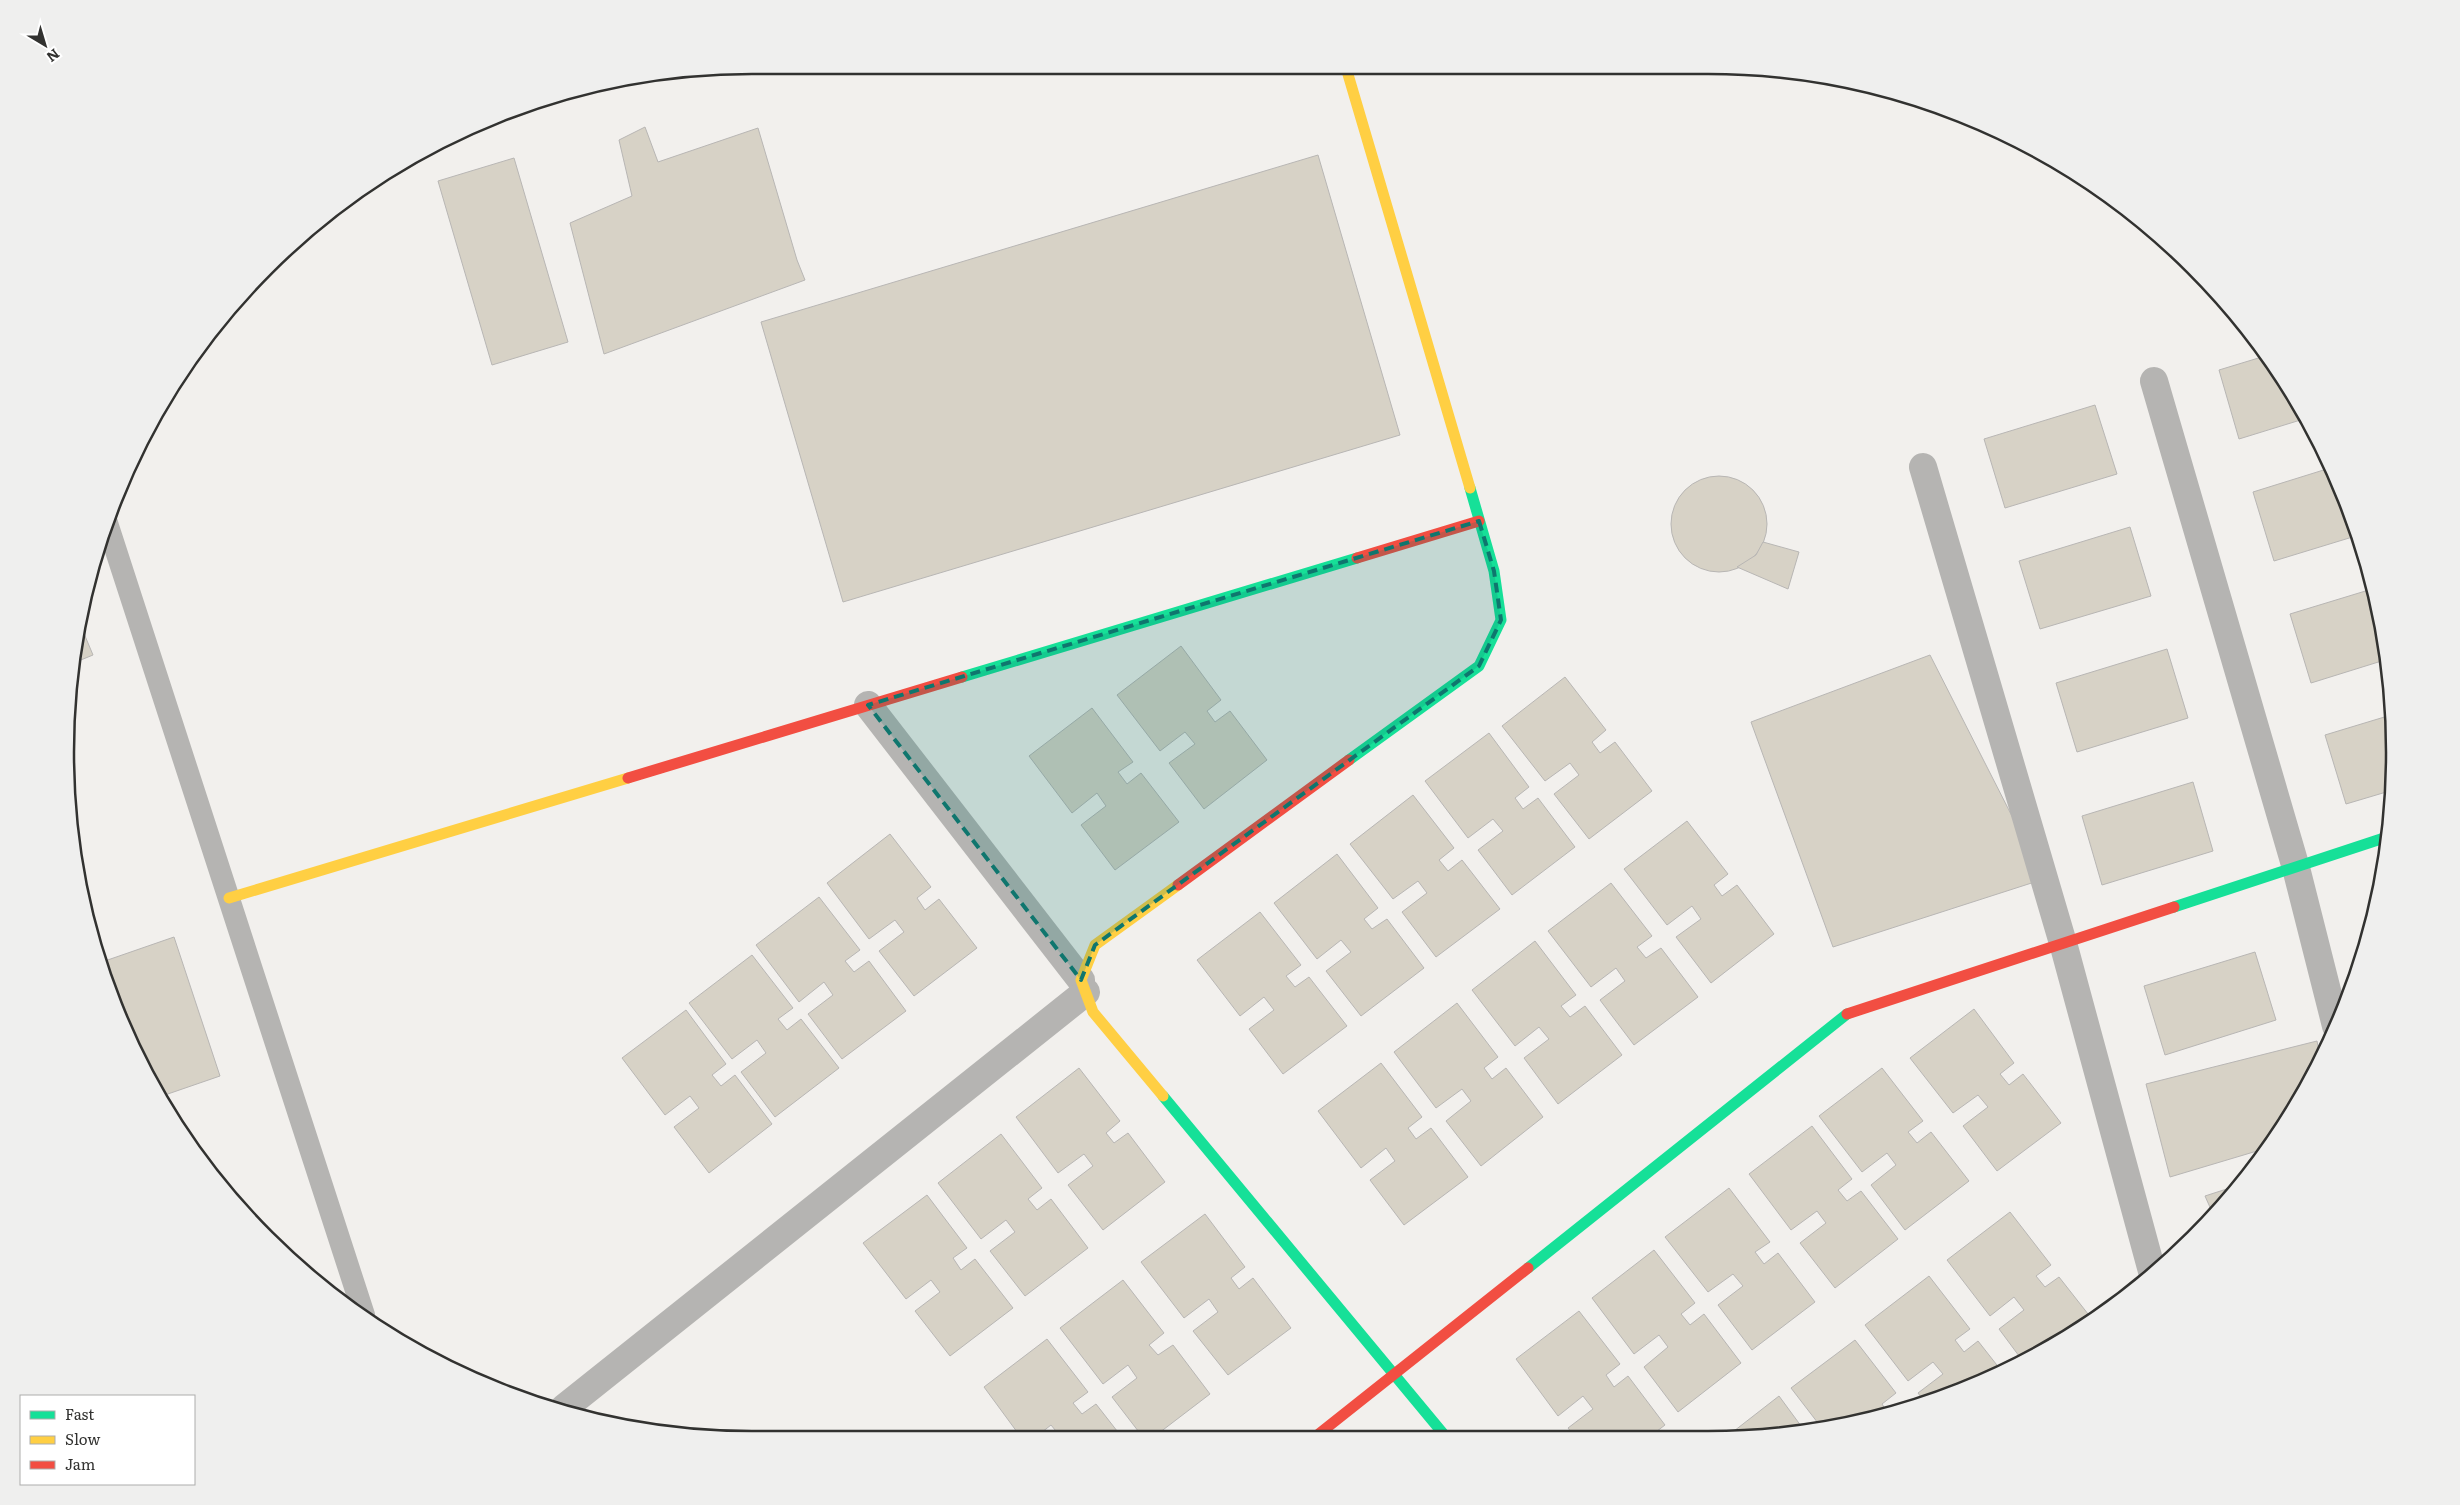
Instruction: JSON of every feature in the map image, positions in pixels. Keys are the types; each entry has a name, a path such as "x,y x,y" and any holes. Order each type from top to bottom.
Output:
{"street":[{"path":"568,1405 1083,986 1095,945 1479,666 1501,620 1494,571 1348,74"},
{"path":"2154,381 2296,868 2333,1016"},
{"path":"1923,467 2063,944 2151,1267"},
{"path":"229,898 1479,521"},
{"path":"868,705 1083,986 1093,1012 1441,1431"},
{"path":"1321,1431 1393,1372 1847,1014 2380,839"}],"lane":[{"path":"110,533 361,1307"}],"highlighted area":[{"path":"1479,521 1494,571 1501,620 1479,666 1095,945 1081,980 868,705"}],"building":[{"path":"645,127 658,162 758,128 797,260 805,280 604,354 570,223 632,196 619,140"},
{"path":"1318,155 1400,435 843,602 761,322"},
{"path":"514,158 568,342 492,365 438,181"},
{"path":"2259,358 2299,420 2239,439 2219,370"},
{"path":"2095,405 2117,474 2005,508 1984,439"},
{"path":"2324,470 2351,537 2274,561 2253,492"},
{"path":"1719,476 1737,480 1753,490 1763,506 1767,524 1763,542 1753,558 1737,568 1719,572 1701,568 1685,558 1675,542 1671,524 1675,506 1685,490 1701,480"},
{"path":"2130,527 2151,596 2040,629 2019,561"},
{"path":"1763,542 1799,552 1788,589 1737,567 1756,555"},
{"path":"2366,591 2380,662 2311,683 2290,614"},
{"path":"85,635 93,655 81,660"},
{"path":"1181,646 1221,700 1207,711 1215,722 1230,711 1267,760 1204,809 1169,763 1195,744 1185,732 1160,751 1117,695"},
{"path":"2167,649 2188,718 2077,752 2056,683"},
{"path":"1930,655 2044,879 1833,947 1751,722"},
{"path":"1565,677 1606,730 1592,742 1600,753 1615,742 1652,791 1589,839 1554,794 1579,775 1570,763 1545,781 1502,726"},
{"path":"1092,708 1133,762 1118,772 1127,784 1141,773 1179,822 1115,870 1081,825 1106,806 1097,793 1072,813 1029,756"},
{"path":"2385,717 2385,792 2346,804 2325,735"},
{"path":"1489,733 1529,787 1515,798 1523,809 1538,798 1575,847 1512,895 1478,850 1503,831 1493,819 1468,838 1425,781"},
{"path":"2193,782 2213,851 2102,885 2082,816"},
{"path":"1413,795 1454,848 1439,860 1448,871 1462,860 1500,909 1436,957 1402,912 1427,893 1418,881 1393,899 1350,844"},
{"path":"1687,821 1728,874 1714,885 1722,896 1737,885 1774,934 1711,983 1676,937 1701,919 1692,906 1667,925 1624,869"},
{"path":"890,834 931,887 917,898 925,910 939,899 977,948 914,996 879,951 904,932 895,920 869,939 827,883"},
{"path":"1337,854 1378,908 1364,919 1372,929 1387,919 1424,968 1361,1016 1326,971 1351,952 1341,940 1317,959 1274,903"},
{"path":"1611,883 1652,936 1637,947 1646,958 1661,948 1698,997 1634,1045 1600,1000 1625,981 1616,968 1591,987 1548,931"},
{"path":"819,897 860,950 845,961 854,972 869,961 906,1011 842,1059 808,1014 833,995 824,982 799,1002 756,945"},
{"path":"1260,912 1301,965 1286,976 1295,987 1309,977 1347,1026 1283,1074 1249,1029 1274,1010 1264,997 1240,1016 1197,960"},
{"path":"174,937 220,1076 166,1094 125,1012 107,960"},
{"path":"1535,941 1576,995 1561,1006 1570,1017 1585,1006 1622,1055 1558,1104 1524,1058 1549,1039 1539,1027 1515,1046 1472,990"},
{"path":"2255,952 2276,1020 2165,1055 2144,986"},
{"path":"752,955 793,1008 778,1019 787,1030 801,1019 839,1068 775,1117 741,1072 766,1053 757,1040 732,1059 689,1003"},
{"path":"1457,1003 1498,1057 1484,1068 1492,1079 1506,1068 1543,1117 1481,1166 1446,1121 1471,1101 1462,1089 1436,1108 1394,1052"},
{"path":"1974,1009 2014,1063 2000,1074 2009,1085 2023,1074 2061,1123 1997,1171 1963,1126 1988,1107 1978,1095 1953,1113 1910,1058"},
{"path":"686,1010 726,1064 712,1075 721,1086 735,1075 772,1124 709,1173 674,1127 699,1108 690,1096 665,1115 622,1058"},
{"path":"2317,1041 2318,1048 2295,1092 2257,1151 2170,1177 2146,1084"},
{"path":"1381,1063 1422,1117 1408,1128 1416,1139 1431,1128 1468,1177 1404,1225 1370,1180 1395,1161 1386,1148 1361,1168 1318,1111"},
{"path":"1079,1068 1120,1121 1106,1133 1114,1143 1128,1133 1165,1182 1103,1230 1068,1185 1093,1166 1084,1154 1058,1173 1016,1117"},
{"path":"1882,1068 1923,1121 1908,1132 1917,1143 1931,1132 1969,1181 1905,1230 1871,1185 1896,1165 1887,1153 1862,1172 1819,1116"},
{"path":"1812,1126 1852,1179 1838,1190 1847,1201 1861,1191 1898,1239 1835,1288 1800,1243 1826,1223 1817,1211 1791,1230 1749,1174"},
{"path":"1001,1134 1042,1188 1028,1199 1037,1210 1051,1199 1088,1248 1025,1296 990,1251 1015,1232 1006,1220 981,1239 938,1183"},
{"path":"1729,1188 1770,1242 1755,1252 1764,1264 1778,1253 1815,1302 1752,1350 1718,1305 1743,1286 1733,1274 1708,1292 1665,1237"},
{"path":"2227,1189 2210,1208 2205,1196"},
{"path":"927,1195 967,1248 953,1258 961,1270 975,1259 1013,1308 950,1356 915,1311 940,1292 931,1280 906,1299 863,1243"},
{"path":"2010,1212 2051,1265 2036,1276 2045,1287 2059,1277 2088,1314 2019,1355 1999,1329 2024,1310 2014,1297 1990,1316 1947,1260"},
{"path":"1205,1214 1245,1267 1231,1278 1239,1289 1253,1278 1291,1328 1228,1375 1193,1331 1218,1312 1209,1299 1184,1318 1141,1262"},
{"path":"1654,1250 1695,1303 1681,1314 1690,1325 1704,1314 1741,1363 1678,1412 1644,1367 1668,1347 1659,1335 1634,1354 1592,1298"},
{"path":"1929,1276 1970,1329 1955,1340 1964,1352 1978,1341 1998,1366 1967,1380 1921,1397 1918,1393 1943,1374 1933,1362 1908,1381 1865,1325"},
{"path":"1123,1280 1164,1333 1149,1345 1158,1355 1173,1345 1210,1394 1162,1431 1138,1431 1112,1397 1137,1378 1128,1365 1103,1384 1060,1328"},
{"path":"1579,1311 1620,1364 1606,1375 1614,1387 1628,1376 1665,1425 1657,1431 1570,1431 1568,1428 1593,1409 1583,1396 1558,1416 1516,1359"},
{"path":"1047,1339 1088,1392 1073,1403 1082,1414 1096,1404 1117,1431 1056,1431 1051,1425 1043,1431 1016,1431 984,1387"},
{"path":"1855,1340 1896,1393 1882,1404 1884,1408 1817,1422 1791,1388"},
{"path":"1779,1396 1800,1424 1752,1430 1735,1430"}],"traffic: fast":[{"path":"1349,760 1479,666 1501,620 1494,571 1470,488"},
{"path":"962,677 1357,558"},
{"path":"2174,907 2380,839"},
{"path":"1528,1268 1847,1014"},
{"path":"1163,1096 1441,1431"}],"traffic: slow":[{"path":"1348,74 1470,488"},
{"path":"229,898 628,778"},
{"path":"1163,1096 1093,1012 1081,980 1095,945 1178,885"}],"traffic: jam":[{"path":"1357,558 1479,521"},
{"path":"628,778 962,677"},
{"path":"1178,885 1349,760"},
{"path":"1847,1014 2174,907"},
{"path":"1323,1431 1528,1268"}]}
